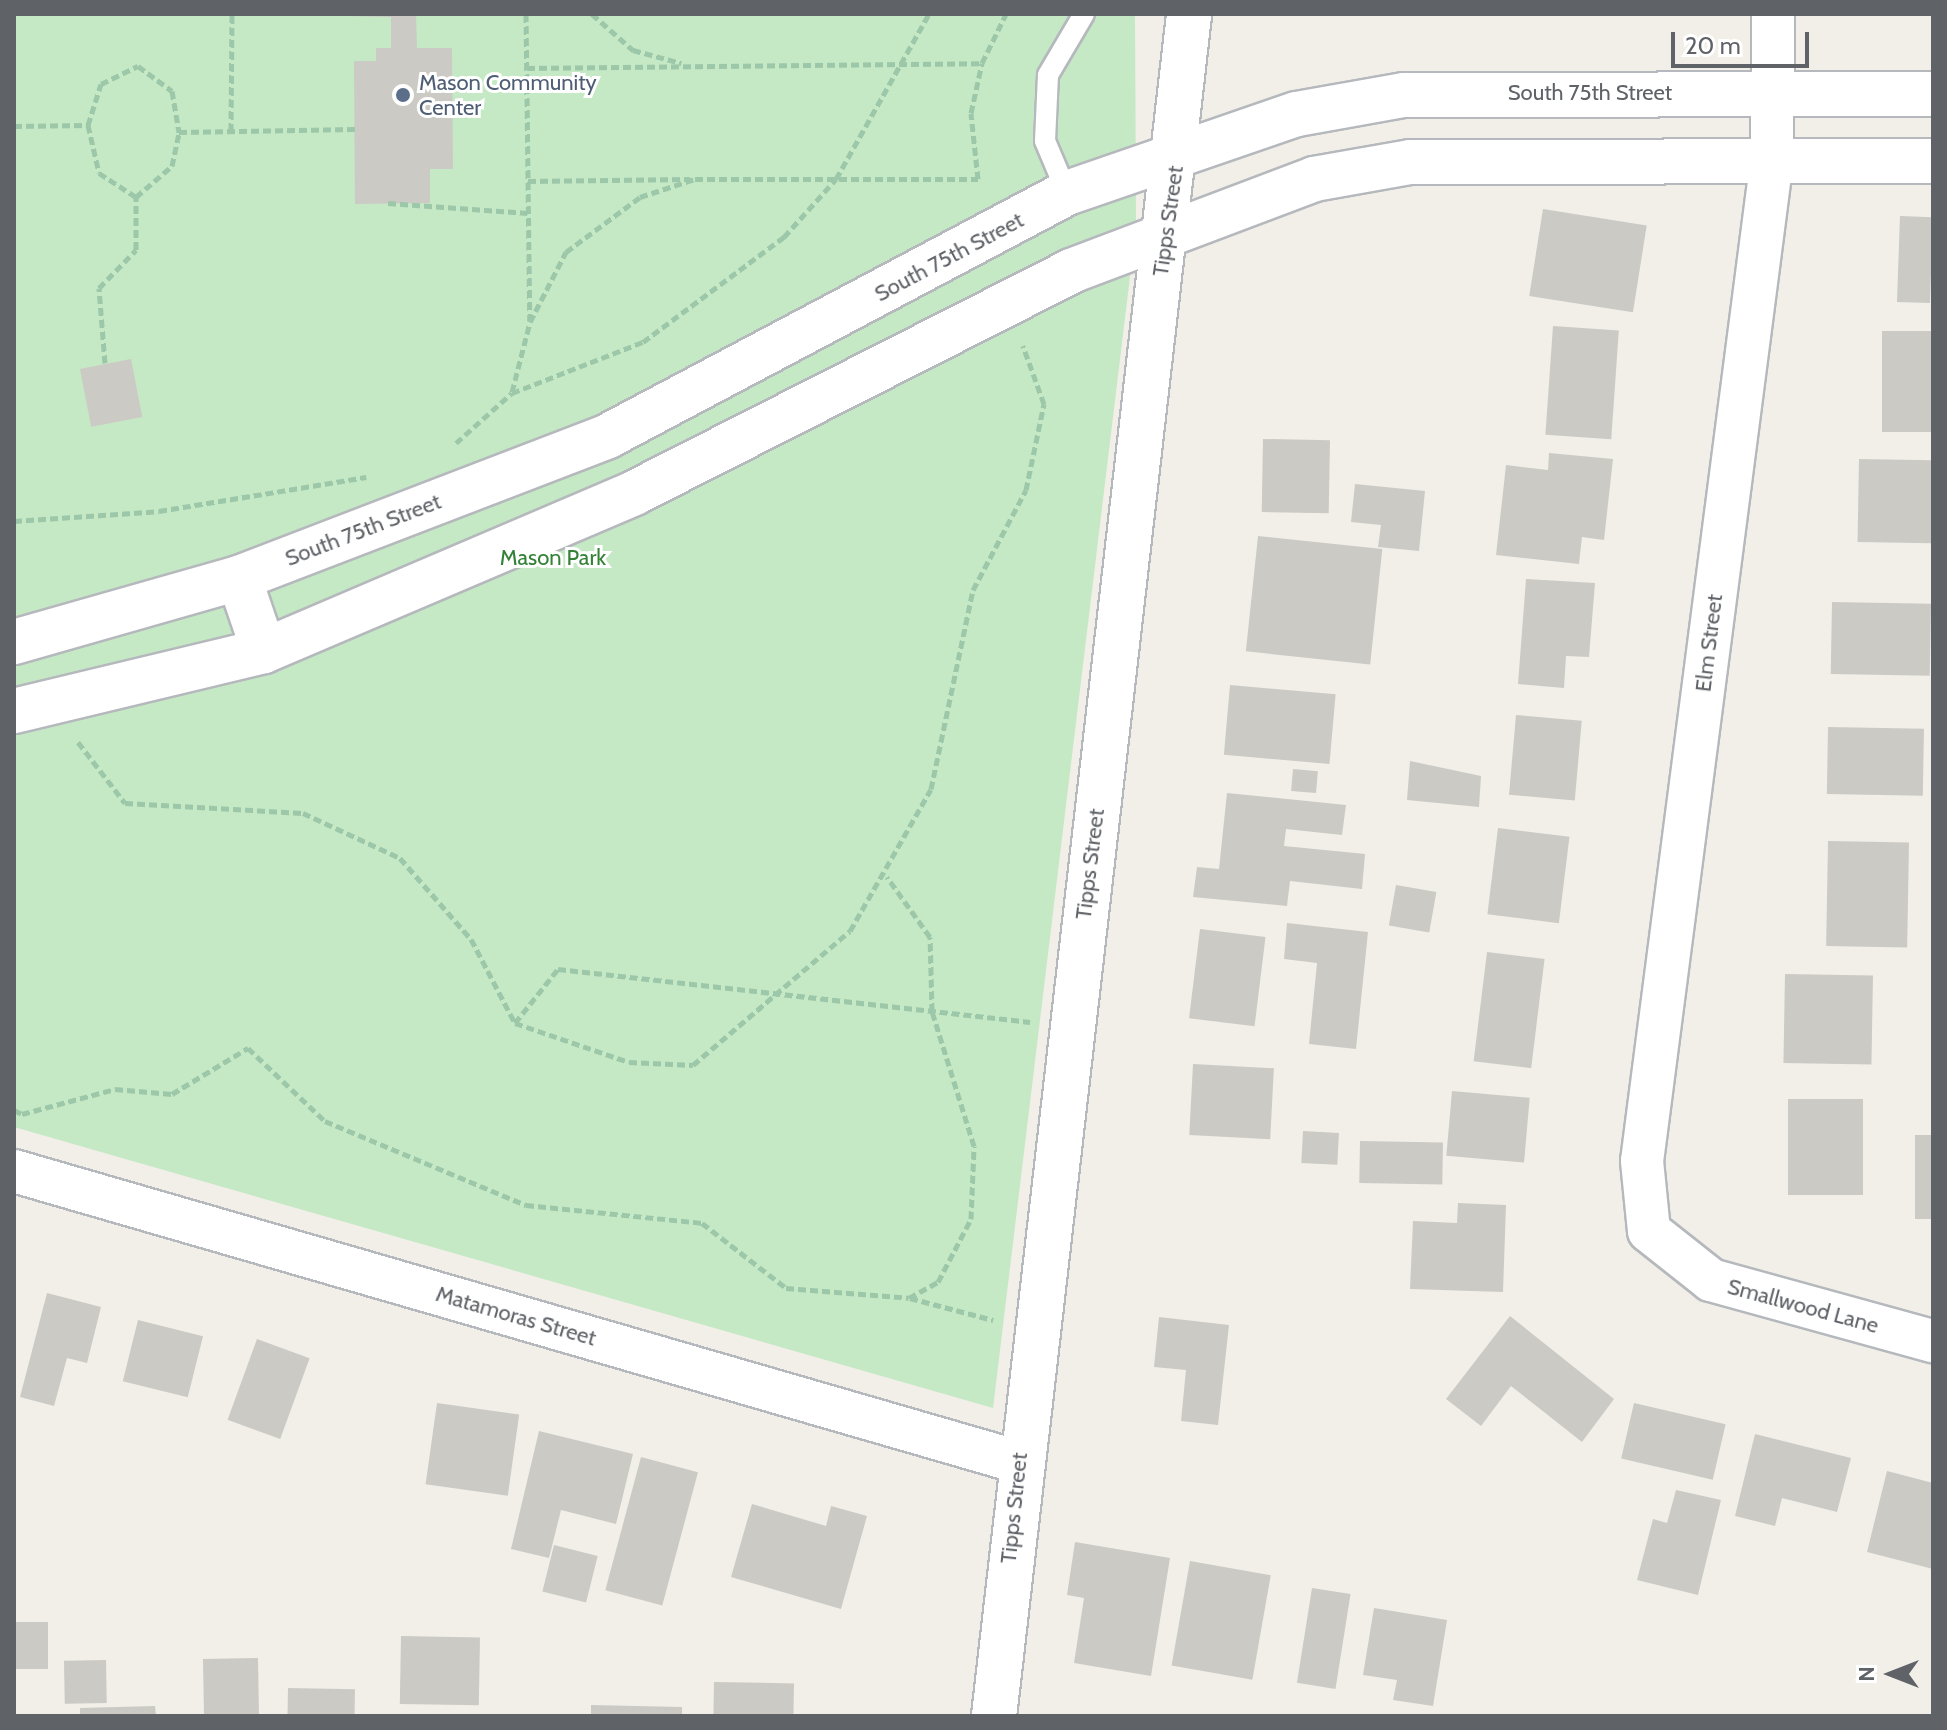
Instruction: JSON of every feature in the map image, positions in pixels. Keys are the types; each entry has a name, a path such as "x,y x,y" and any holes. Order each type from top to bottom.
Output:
{"main road":[{"name":"Tipps Street","path":"994,1716 1032,1345 1164,237 1177,155 1189,14"},
{"name":"South 75th Street","path":"14,642 239,578 608,436 1067,193 1297,114 1404,95 1933,94"},
{"path":"14,711 264,651 634,493 1012,298 1314,179 1410,162 1933,161"},
{"path":"239,578 264,651"}],"street":[{"name":"Elm Street","path":"1681,1256 1649,1231 1642,1161 1772,159 1773,14"},
{"name":"Matamoras Street","path":"14,1171 1019,1462"},
{"name":"Smallwood Lane","path":"1681,1256 1711,1280 1933,1341"}],"lane":[{"path":"1067,193 1045,141 1048,75 1084,14"}],"path":[{"path":"231,131 232,14"},
{"path":"526,14 530,322"},
{"path":"592,14 633,50 690,66"},
{"path":"452,446 512,393 643,342 784,237 836,179 929,14"},
{"path":"528,181 978,179 971,113 982,63 1006,14"},
{"path":"527,68 982,63"},
{"path":"105,363 99,288 136,250 136,197 172,166 179,132 172,91 138,66 101,84 88,125 99,173 136,197"},
{"path":"14,126 88,125"},
{"path":"179,132 355,129"},
{"path":"512,393 530,322 566,252 640,197 695,179"},
{"path":"388,203 528,213"},
{"path":"67,700 72,733 125,803 303,813 400,858 471,939 515,1023 629,1062 693,1065 780,997 850,931 887,877 931,789 973,590 1026,490 1044,404 1012,298"},
{"path":"14,521 225,502 371,476"},
{"path":"887,877 930,937 932,1011 974,1146 971,1219 938,1282 909,1298"},
{"path":"515,1023 558,969 780,997 1070,1028"},
{"path":"14,1110 22,1114 115,1089 172,1094 248,1048 325,1121 526,1205 702,1223 786,1288 909,1298 993,1320 1032,1345"}],"green space":[{"name":"Mason Park","path":"14,14 1135,14 1136,227 993,1408 14,1127"}],"building":[{"name":"Mason Community Center","path":"258,14 416,14 417,48 452,48 453,169 430,169 430,203 355,204 354,61 376,61 376,48 391,48 391,17"},
{"path":"1543,209 1647,225 1633,312 1529,296"},
{"path":"1900,216 1933,217 1930,303 1897,302"},
{"path":"1553,326 1619,331 1611,439 1545,435"},
{"path":"1882,331 1933,331 1933,432 1882,432"},
{"path":"131,359 142,417 91,427 80,369"},
{"path":"1263,439 1330,440 1329,513 1262,512"},
{"path":"1549,453 1613,459 1604,540 1582,537 1579,564 1496,555 1506,465 1548,470"},
{"path":"1859,459 1933,460 1932,543 1858,542"},
{"path":"1355,484 1425,491 1419,551 1378,547 1381,525 1351,522"},
{"path":"1258,536 1382,549 1370,664 1246,651"},
{"path":"1526,579 1595,583 1589,657 1566,656 1564,688 1518,684"},
{"path":"1832,602 1931,604 1930,676 1831,674"},
{"path":"1230,685 1336,694 1329,764 1224,755"},
{"path":"1516,715 1582,721 1575,800 1509,795"},
{"path":"1828,727 1924,729 1923,796 1827,794"},
{"path":"1410,761 1481,776 1479,807 1407,800"},
{"path":"1293,769 1318,771 1316,793 1291,791"},
{"path":"1227,793 1346,805 1342,835 1286,829 1284,846 1365,854 1362,889 1290,881 1287,906 1193,897 1197,867 1219,869"},
{"path":"1498,828 1569,837 1559,923 1487,914"},
{"path":"1828,841 1909,842 1907,947 1826,946"},
{"path":"1396,885 1436,892 1429,932 1389,925"},
{"path":"1287,923 1368,932 1356,1049 1309,1044 1317,963 1284,959"},
{"path":"1200,929 1266,937 1255,1026 1189,1018"},
{"path":"1487,952 1545,959 1531,1068 1474,1061"},
{"path":"1785,974 1873,976 1871,1065 1783,1063"},
{"path":"1193,1064 1274,1068 1270,1139 1189,1135"},
{"path":"1452,1091 1530,1098 1524,1163 1446,1156"},
{"path":"1788,1099 1863,1099 1863,1195 1788,1195"},
{"path":"1303,1131 1339,1133 1337,1165 1301,1163"},
{"path":"1915,1135 1933,1135 1933,1219 1915,1219"},
{"path":"1360,1141 1443,1142 1442,1184 1359,1183"},
{"path":"1458,1203 1506,1205 1503,1292 1410,1289 1413,1221 1457,1223"},
{"path":"47,1293 101,1307 87,1363 67,1358 54,1406 20,1397"},
{"path":"1510,1316 1614,1399 1582,1442 1511,1386 1481,1426 1446,1399"},
{"path":"1159,1317 1229,1325 1218,1425 1181,1421 1186,1370 1154,1367"},
{"path":"138,1320 203,1336 188,1397 123,1381"},
{"path":"257,1339 310,1358 280,1439 228,1420"},
{"path":"437,1403 519,1415 508,1496 426,1484"},
{"path":"1634,1403 1726,1424 1713,1480 1621,1459"},
{"path":"539,1431 633,1454 616,1524 561,1510 549,1558 511,1549"},
{"path":"1755,1434 1851,1458 1837,1512 1782,1498 1775,1526 1735,1516"},
{"path":"641,1457 698,1472 662,1606 605,1590"},
{"path":"1887,1471 1933,1483 1933,1569 1867,1552"},
{"path":"1676,1490 1721,1500 1698,1595 1637,1580 1653,1519 1667,1523"},
{"path":"752,1504 826,1526 831,1506 867,1516 841,1609 731,1577"},
{"path":"1075,1542 1170,1558 1151,1676 1074,1663 1084,1598 1067,1595"},
{"path":"554,1545 598,1556 586,1602 542,1592"},
{"path":"1190,1561 1271,1575 1252,1680 1172,1665"},
{"path":"1312,1588 1351,1594 1336,1689 1297,1683"},
{"path":"1374,1608 1447,1620 1433,1706 1393,1700 1397,1680 1363,1675"},
{"path":"14,1622 48,1622 48,1669 14,1669"},
{"path":"401,1636 480,1637 479,1705 400,1704"},
{"path":"258,1658 259,1716 204,1716 203,1659"},
{"path":"106,1660 107,1703 65,1704 64,1661"},
{"path":"714,1682 794,1683 793,1716 713,1716"},
{"path":"288,1688 355,1689 355,1716 288,1716"},
{"path":"591,1705 682,1707 682,1716 591,1716"},
{"path":"155,1706 156,1716 80,1716 80,1708"}],"place":[{"name":"Mason Community Center","path":"403,95"}]}
